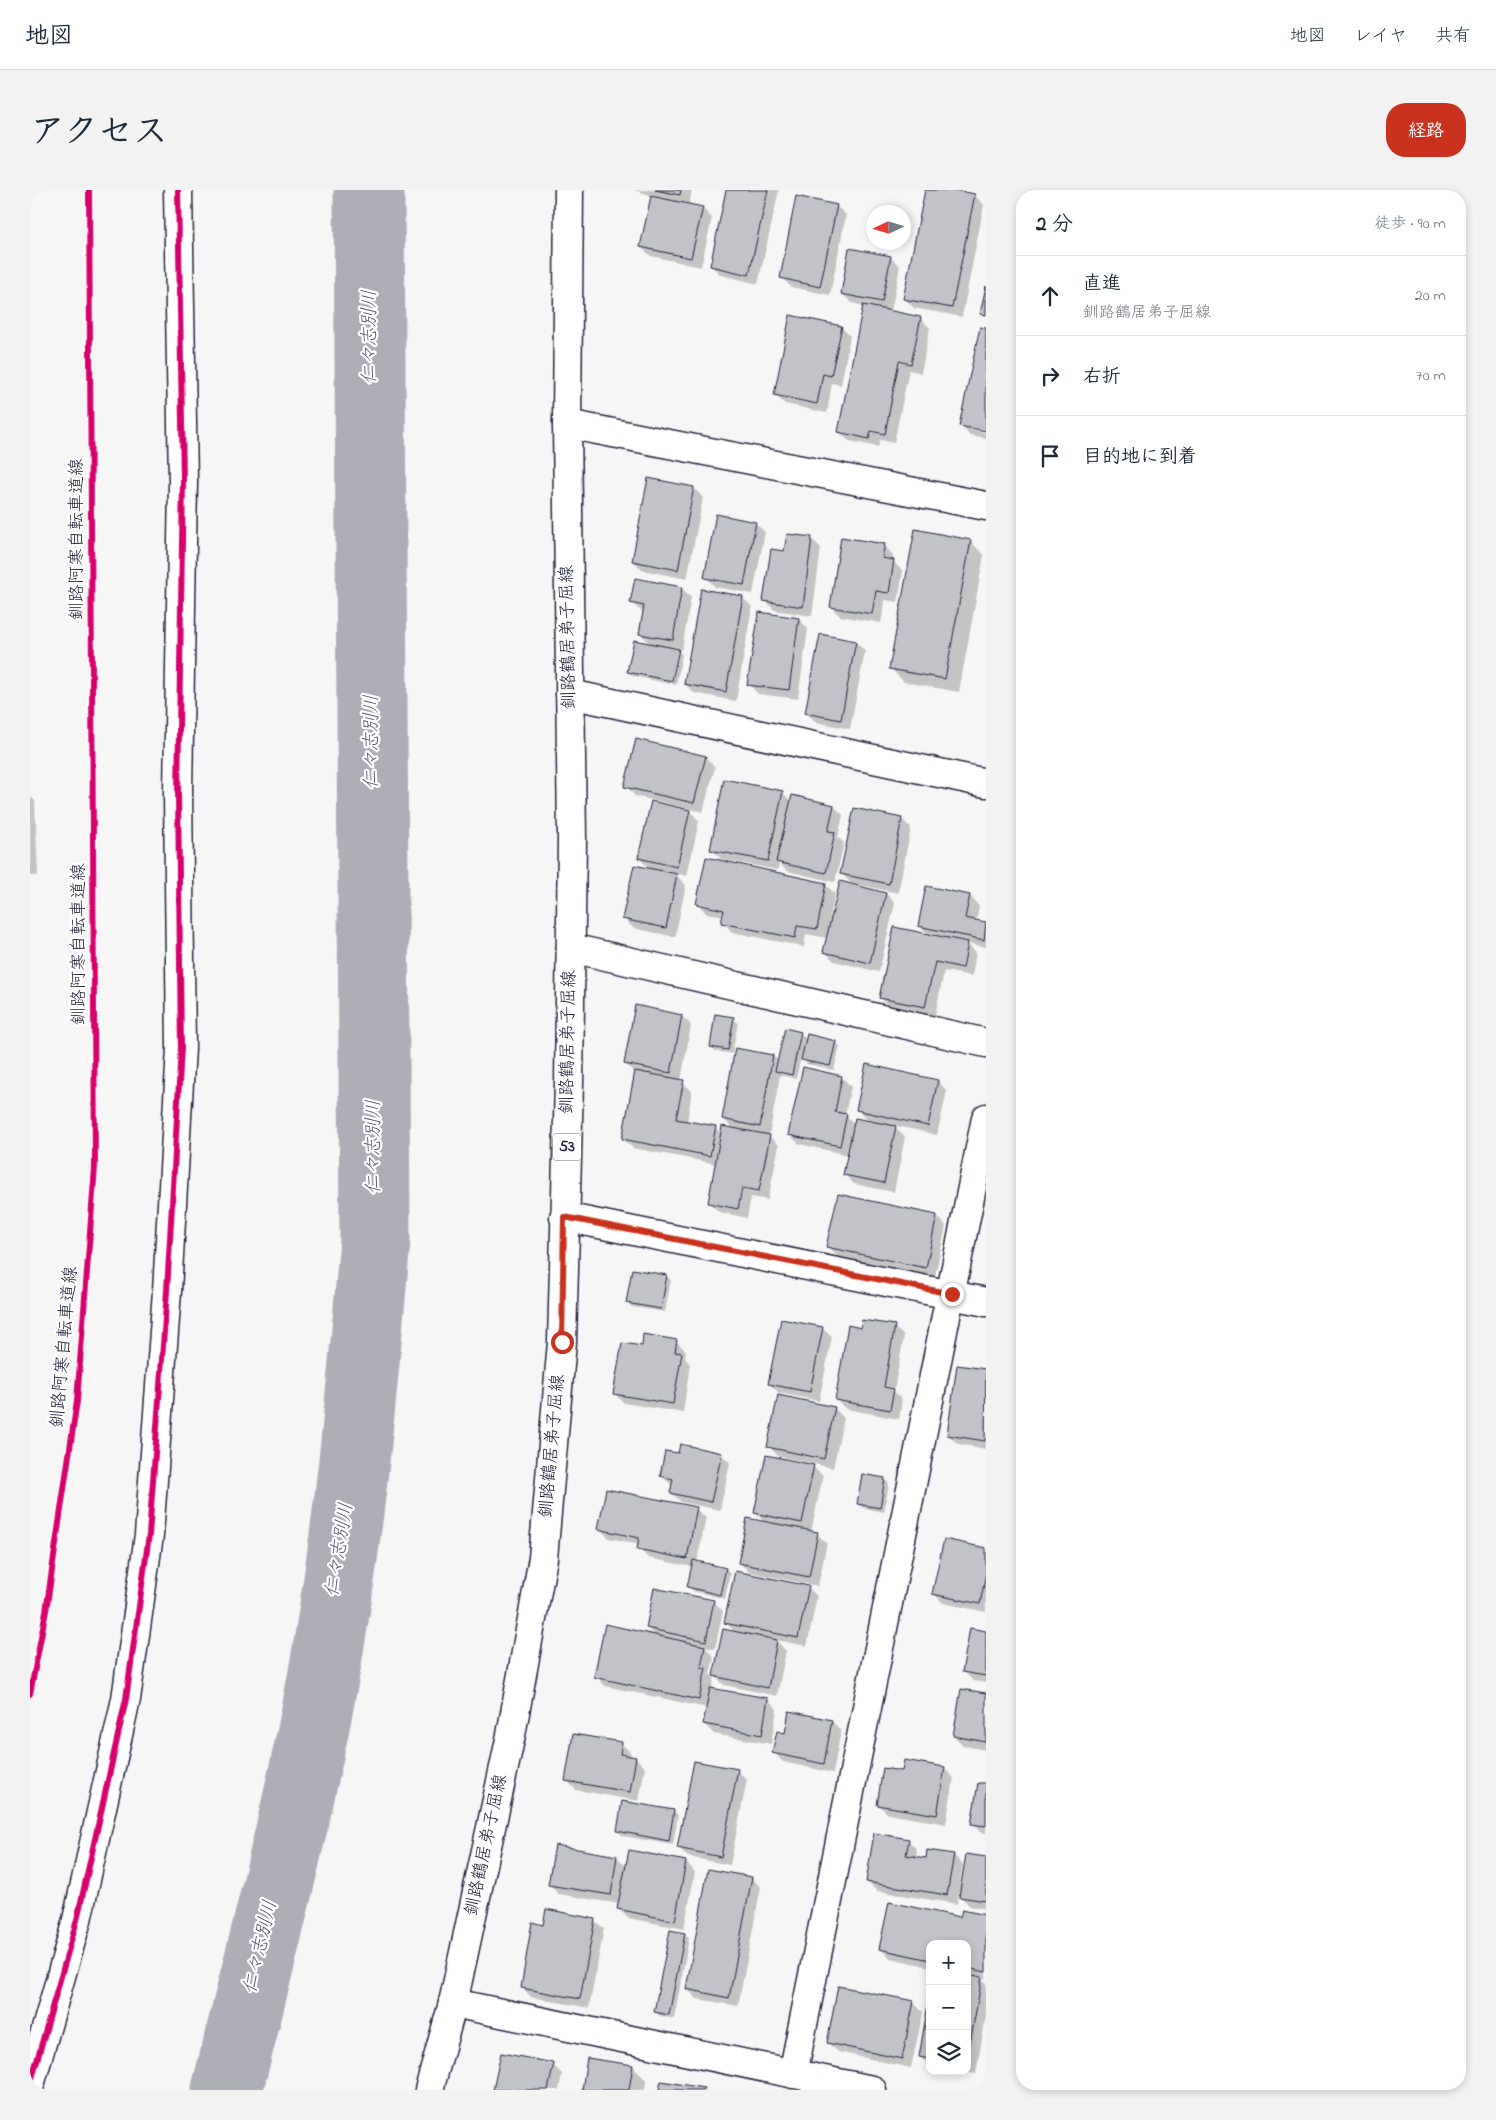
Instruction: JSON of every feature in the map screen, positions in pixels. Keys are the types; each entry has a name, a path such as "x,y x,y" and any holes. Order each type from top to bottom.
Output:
{"street":[{"path":"30,2085 77,1920 126,1699 148,1535 167,1291 181,1048 178,794 183,481 178,190"},
{"name":"釧路鶴居弟子屈線","path":"429,2090 452,2003 511,1734 543,1558 562,1342 571,948 567,424 568,190"},
{"path":"567,424 986,506"},
{"path":"570,694 986,783"},
{"path":"571,948 986,1043"},
{"path":"793,2074 952,1294 986,1118"},
{"path":"564,1217 986,1302"},
{"path":"452,2003 872,2090"}],"building":[{"path":"655,190 681,190 680,195"},
{"path":"726,190 768,190 749,275 710,266"},
{"path":"925,190 955,190 975,194 952,308 903,299"},
{"path":"651,196 703,207 691,258 640,247"},
{"path":"796,196 837,205 820,287 780,278"},
{"path":"849,248 891,256 882,302 841,294"},
{"path":"986,286 986,315 980,314"},
{"path":"863,305 921,317 911,364 899,361 885,434 871,431 869,439 838,432"},
{"path":"790,315 842,326 831,376 823,374 817,404 774,395"},
{"path":"980,327 986,328 986,431 959,426"},
{"path":"648,478 694,487 678,570 632,561"},
{"path":"716,514 756,522 744,585 704,578"},
{"path":"915,529 971,540 945,679 889,669"},
{"path":"787,534 812,537 803,607 763,601 771,549 784,551"},
{"path":"841,537 885,544 882,558 894,560 889,593 876,591 872,614 830,607"},
{"path":"635,578 682,587 673,640 639,634 644,606 630,603"},
{"path":"701,589 743,596 726,692 684,684"},
{"path":"759,612 799,618 789,690 747,685"},
{"path":"820,634 856,641 841,720 805,713"},
{"path":"634,640 679,649 672,681 627,672"},
{"path":"636,739 706,756 694,803 624,787"},
{"path":"724,779 783,791 768,861 710,850"},
{"path":"792,795 834,805 828,831 835,832 826,873 776,862"},
{"path":"651,801 690,810 677,867 638,858"},
{"path":"854,808 902,818 889,884 840,874"},
{"path":"706,857 826,883 817,929 797,926 795,938 721,923 724,910 696,904"},
{"path":"634,865 677,874 666,928 622,919"},
{"path":"840,881 886,893 870,963 823,952"},
{"path":"926,886 970,895 965,918 986,922 984,940 918,926"},
{"path":"894,927 968,942 963,968 935,962 925,1007 879,998"},
{"path":"635,1005 682,1015 671,1073 624,1064"},
{"path":"715,1014 734,1017 728,1050 710,1047"},
{"path":"785,1028 801,1032 792,1075 775,1071"},
{"path":"807,1034 836,1041 830,1066 801,1060"},
{"path":"735,1048 773,1055 760,1127 722,1119"},
{"path":"866,1064 938,1080 928,1126 856,1110"},
{"path":"803,1067 842,1076 835,1112 847,1114 840,1146 788,1135"},
{"path":"635,1071 684,1080 676,1119 716,1126 710,1156 622,1139"},
{"path":"855,1118 896,1126 884,1183 843,1175"},
{"path":"722,1126 770,1135 759,1191 742,1188 738,1209 708,1203"},
{"path":"838,1194 937,1215 926,1268 826,1247"},
{"path":"632,1269 667,1275 661,1309 626,1303"},
{"path":"781,1319 823,1327 810,1392 768,1384"},
{"path":"862,1320 895,1325 884,1387 894,1389 890,1410 835,1400 848,1325 861,1328"},
{"path":"643,1334 677,1340 675,1352 682,1353 673,1404 613,1394 622,1343 642,1346"},
{"path":"957,1365 986,1369 985,1441 947,1435"},
{"path":"778,1395 835,1407 824,1459 767,1447"},
{"path":"680,1444 722,1453 711,1502 670,1493 673,1479 660,1476 665,1451 678,1453"},
{"path":"766,1455 814,1465 802,1523 754,1513"},
{"path":"862,1474 885,1478 880,1508 857,1504"},
{"path":"606,1489 697,1507 687,1559 637,1549 639,1538 598,1529"},
{"path":"747,1518 818,1532 809,1577 738,1563"},
{"path":"944,1539 986,1548 986,1573 980,1604 932,1594"},
{"path":"693,1560 726,1568 720,1595 687,1587"},
{"path":"735,1571 809,1586 798,1638 724,1623"},
{"path":"654,1588 714,1600 706,1641 646,1628"},
{"path":"605,1624 705,1646 701,1667 706,1668 699,1700 594,1677"},
{"path":"970,1628 986,1631 986,1676 962,1672"},
{"path":"723,1629 777,1640 768,1688 713,1676"},
{"path":"710,1688 768,1698 762,1735 703,1724"},
{"path":"961,1689 986,1693 986,1742 953,1736"},
{"path":"789,1711 832,1720 824,1764 772,1753 777,1731 785,1733"},
{"path":"573,1734 622,1742 620,1754 636,1757 630,1792 565,1781"},
{"path":"904,1760 945,1767 937,1815 877,1805 883,1768 902,1771"},
{"path":"694,1761 738,1769 721,1857 677,1848"},
{"path":"978,1783 986,1783 986,1826 971,1824"},
{"path":"622,1801 674,1810 669,1841 617,1831"},
{"path":"874,1833 909,1839 906,1855 926,1858 927,1850 954,1854 947,1895 866,1882"},
{"path":"555,1845 617,1856 611,1895 548,1885"},
{"path":"629,1850 686,1861 675,1921 617,1909"},
{"path":"966,1854 986,1857 986,1901 959,1897"},
{"path":"708,1869 752,1877 729,1998 686,1989"},
{"path":"889,1902 960,1917 962,1910 986,1915 986,1972 971,1969 971,1940 926,1940 926,1959 879,1949"},
{"path":"546,1909 595,1919 580,1999 521,1988 532,1922 543,1925"},
{"path":"670,1930 685,1933 669,2015 654,2012"},
{"path":"971,1975 982,1977 971,2039"},
{"path":"838,1986 914,2001 902,2059 827,2043"},
{"path":"926,2016 926,2058 919,2057"},
{"path":"501,2053 554,2063 548,2090 493,2090"},
{"path":"587,2058 633,2065 629,2090 582,2090"},
{"path":"661,2081 704,2088 704,2090 659,2090"}],"waterway":[{"name":"仁々志別川","path":"227,2090 272,1911 325,1670 351,1486 375,1240 369,190"}],"cycle path":[{"name":"釧路阿寒自転車道線","path":"30,1694 46,1611 77,1401 95,1167 89,190"},
{"path":"30,2085 77,1920 126,1699 149,1535 167,1291 181,1048 178,793 183,481 178,190"}],"route":[{"path":"562,1342 564,1217 952,1294"}]}
